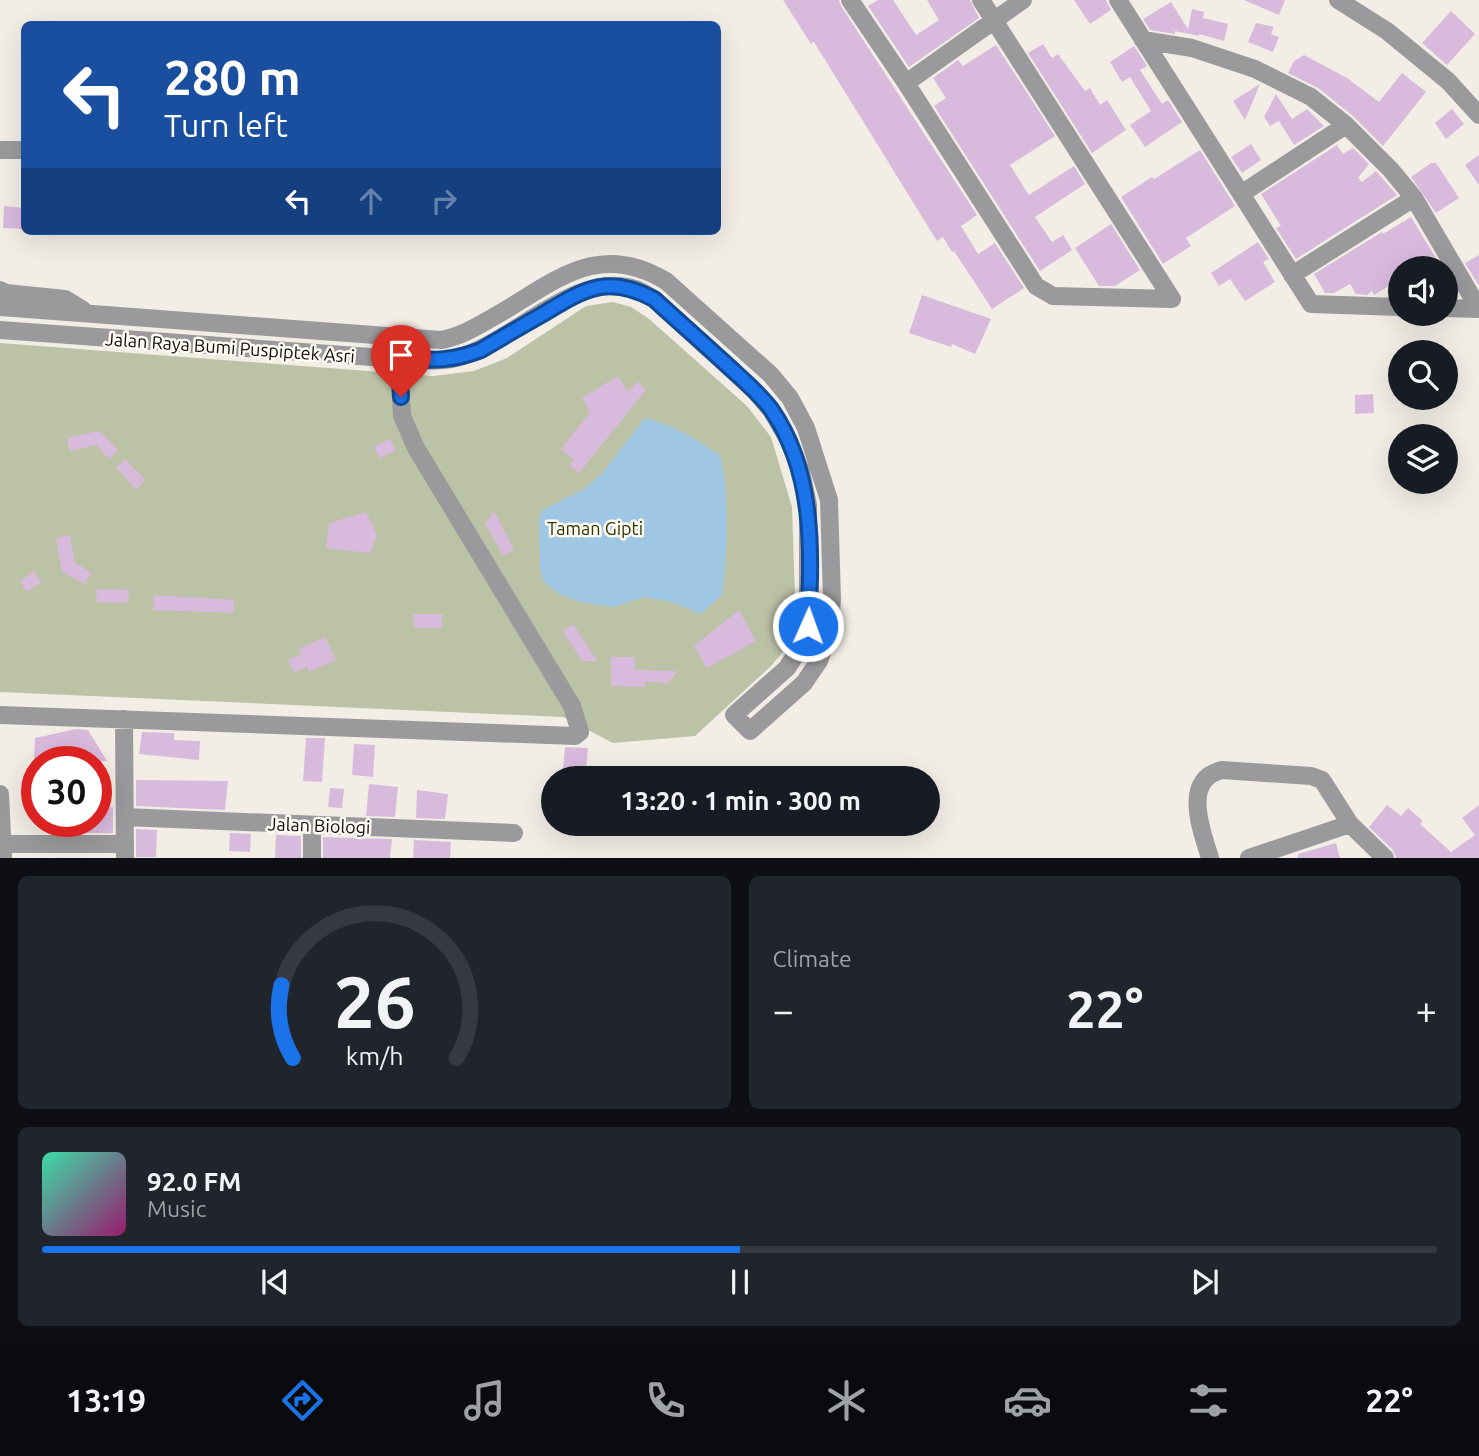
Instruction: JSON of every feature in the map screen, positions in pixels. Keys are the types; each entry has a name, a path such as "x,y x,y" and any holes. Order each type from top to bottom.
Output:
{"street":[{"path":"850,0 1040,289 1053,296 1172,299 981,0"},
{"path":"906,83 1023,0"},
{"path":"1118,0 1311,304 1388,307"},
{"path":"1338,0 1387,31 1448,81 1479,115"},
{"path":"1143,40 1192,48 1255,69 1311,97 1346,125 1391,170 1413,198 1479,309"},
{"path":"1241,194 1346,125"},
{"path":"0,150 21,150"},
{"path":"1292,275 1413,198"},
{"name":"Jalan Raya Bumi Puspiptek Asri","path":"0,307 441,340 453,338 499,314 572,271 598,263 623,264 647,270 666,282 771,375 806,428 829,500 832,600 829,633 820,661 804,683 750,731 734,715 787,668 800,648 808,626 808,505 801,471 788,439 771,410 754,390 654,299 635,289 617,286 583,290 481,350 449,360 399,359 0,330"},
{"path":"0,290 6,293 65,299 86,313"},
{"path":"1458,308 1479,309"},
{"path":"0,715 575,736 580,732 572,706 416,448 402,416 397,336"},
{"path":"0,794 2,848 125,851 124,719"},
{"path":"1210,858 1199,822 1197,797 1203,782 1212,772 1222,770 1311,776 1322,780 1350,824 1385,858"},
{"name":"Jalan Biologi","path":"125,817 514,833"},
{"path":"1249,858 1350,824"},
{"path":"312,825 312,858"}],"green space":[{"name":"Taman Gipti","path":"613,302 631,307 648,318 747,406 771,437 792,507 796,626 787,647 771,666 695,736 613,743 563,717 0,692 0,343 433,376 474,371 507,358 586,306"}],"water":[{"path":"645,418 685,433 721,457 727,526 722,595 701,614 672,602 644,597 614,607 581,602 559,594 543,581 539,520 543,510 586,488 603,472"}],"building":[{"path":"783,0 839,0 977,215 961,226 978,254 995,243 1024,288 992,309 943,237 937,241 814,42 811,44"},
{"path":"878,0 893,0 916,35 939,20 927,0 970,0 979,18 909,67 868,6"},
{"path":"1074,0 1106,0 1111,10 1090,24"},
{"path":"1244,0 1285,0 1279,15"},
{"path":"1171,2 1188,29 1192,9 1204,12 1203,18 1228,24 1224,41 1199,34 1150,30 1143,19"},
{"path":"1451,11 1475,34 1447,65 1422,43"},
{"path":"1256,23 1274,27 1271,34 1279,37 1273,52 1248,42"},
{"path":"1043,44 1052,58 1058,54 1085,91 1090,88 1100,105 1107,100 1126,130 1092,153 1028,53"},
{"path":"996,45 1055,136 1010,165 1029,195 1074,166 1085,184 1035,217 1052,242 1063,235 1072,250 1040,271 934,106 946,98 933,78 958,60 963,66"},
{"path":"1134,46 1147,66 1140,70 1162,104 1168,100 1182,122 1145,147 1130,125 1151,111 1130,77 1122,82 1110,62"},
{"path":"1304,55 1347,78 1379,102 1402,73 1426,92 1383,146 1353,116 1318,88 1288,73 1294,61"},
{"path":"1260,84 1245,120 1233,101"},
{"path":"1276,94 1292,119 1307,109 1324,126 1294,145 1279,121 1270,126 1264,117"},
{"path":"1452,109 1464,124 1446,139 1435,123"},
{"path":"1251,144 1261,160 1242,173 1231,157"},
{"path":"1337,145 1343,154 1353,148 1369,164 1358,178 1362,182 1376,171 1397,195 1296,259 1276,228 1281,226 1261,194"},
{"path":"1200,150 1235,206 1186,238 1191,246 1163,264 1121,197"},
{"path":"1479,155 1479,185 1465,165"},
{"path":"1431,163 1436,163 1459,198 1436,213 1411,177"},
{"path":"4,206 21,208 21,229 3,228"},
{"path":"1411,217 1435,256 1388,256 1388,286 1374,295 1372,291 1367,295 1356,294 1350,284 1334,293 1325,293 1314,274 1382,232 1383,234"},
{"path":"1111,224 1140,270 1115,286 1099,286 1075,248"},
{"path":"1258,242 1269,259 1263,262 1275,282 1245,301 1230,279 1219,286 1211,273"},
{"path":"1479,255 1479,286 1465,263"},
{"path":"922,295 991,319 975,354 952,344 951,347 909,333"},
{"path":"618,376 628,392 637,381 646,390 579,473 569,465 574,460 561,449 590,412 582,398"},
{"path":"1373,394 1374,413 1355,414 1355,395"},
{"path":"100,431 118,450 109,459 96,445 70,451 67,438"},
{"path":"390,439 396,450 379,458 374,447"},
{"path":"125,459 145,480 136,489 116,468"},
{"path":"494,511 514,550 503,556 485,523"},
{"path":"366,512 377,535 370,553 326,548 329,523"},
{"path":"70,535 75,563 91,572 85,584 62,572 56,538"},
{"path":"34,571 41,582 27,592 20,581"},
{"path":"97,589 129,590 128,603 96,602"},
{"path":"154,595 234,600 234,613 153,610"},
{"path":"739,610 756,641 707,668 694,646"},
{"path":"413,614 442,614 442,628 414,628"},
{"path":"573,624 597,661 582,661 563,631"},
{"path":"325,637 336,660 309,672 307,667 294,672 288,660 301,654 299,649"},
{"path":"611,657 635,657 635,670 678,671 666,685 662,682 645,682 645,687 611,686"},
{"path":"76,729 88,730 98,746 35,746 35,738"},
{"path":"142,732 174,733 174,740 200,741 199,760 139,754"},
{"path":"306,738 325,738 322,782 303,781"},
{"path":"354,744 375,745 373,777 352,775"},
{"path":"565,747 588,748 586,766 563,766"},
{"path":"136,780 228,781 225,810 136,806"},
{"path":"369,784 398,787 395,817 366,816"},
{"path":"330,788 344,789 342,808 328,807"},
{"path":"417,790 448,794 445,819 416,818"},
{"path":"1387,805 1401,816 1408,808 1423,821 1420,824 1451,852 1475,835 1462,818 1479,805 1479,858 1396,858 1393,850 1369,827"},
{"path":"136,829 157,830 156,857 136,857"},
{"path":"230,833 251,834 250,852 229,851"},
{"path":"276,835 301,836 301,858 275,858"},
{"path":"323,837 392,839 390,858 323,858"},
{"path":"414,840 451,842 450,858 413,858"},
{"path":"1336,843 1340,858 1298,858 1298,854"}],"route":[{"path":"401,397 399,359 449,360 463,357 481,350 583,290 617,286 635,289 654,299 754,390 771,410 788,439 801,471 808,505 808,626"}]}
